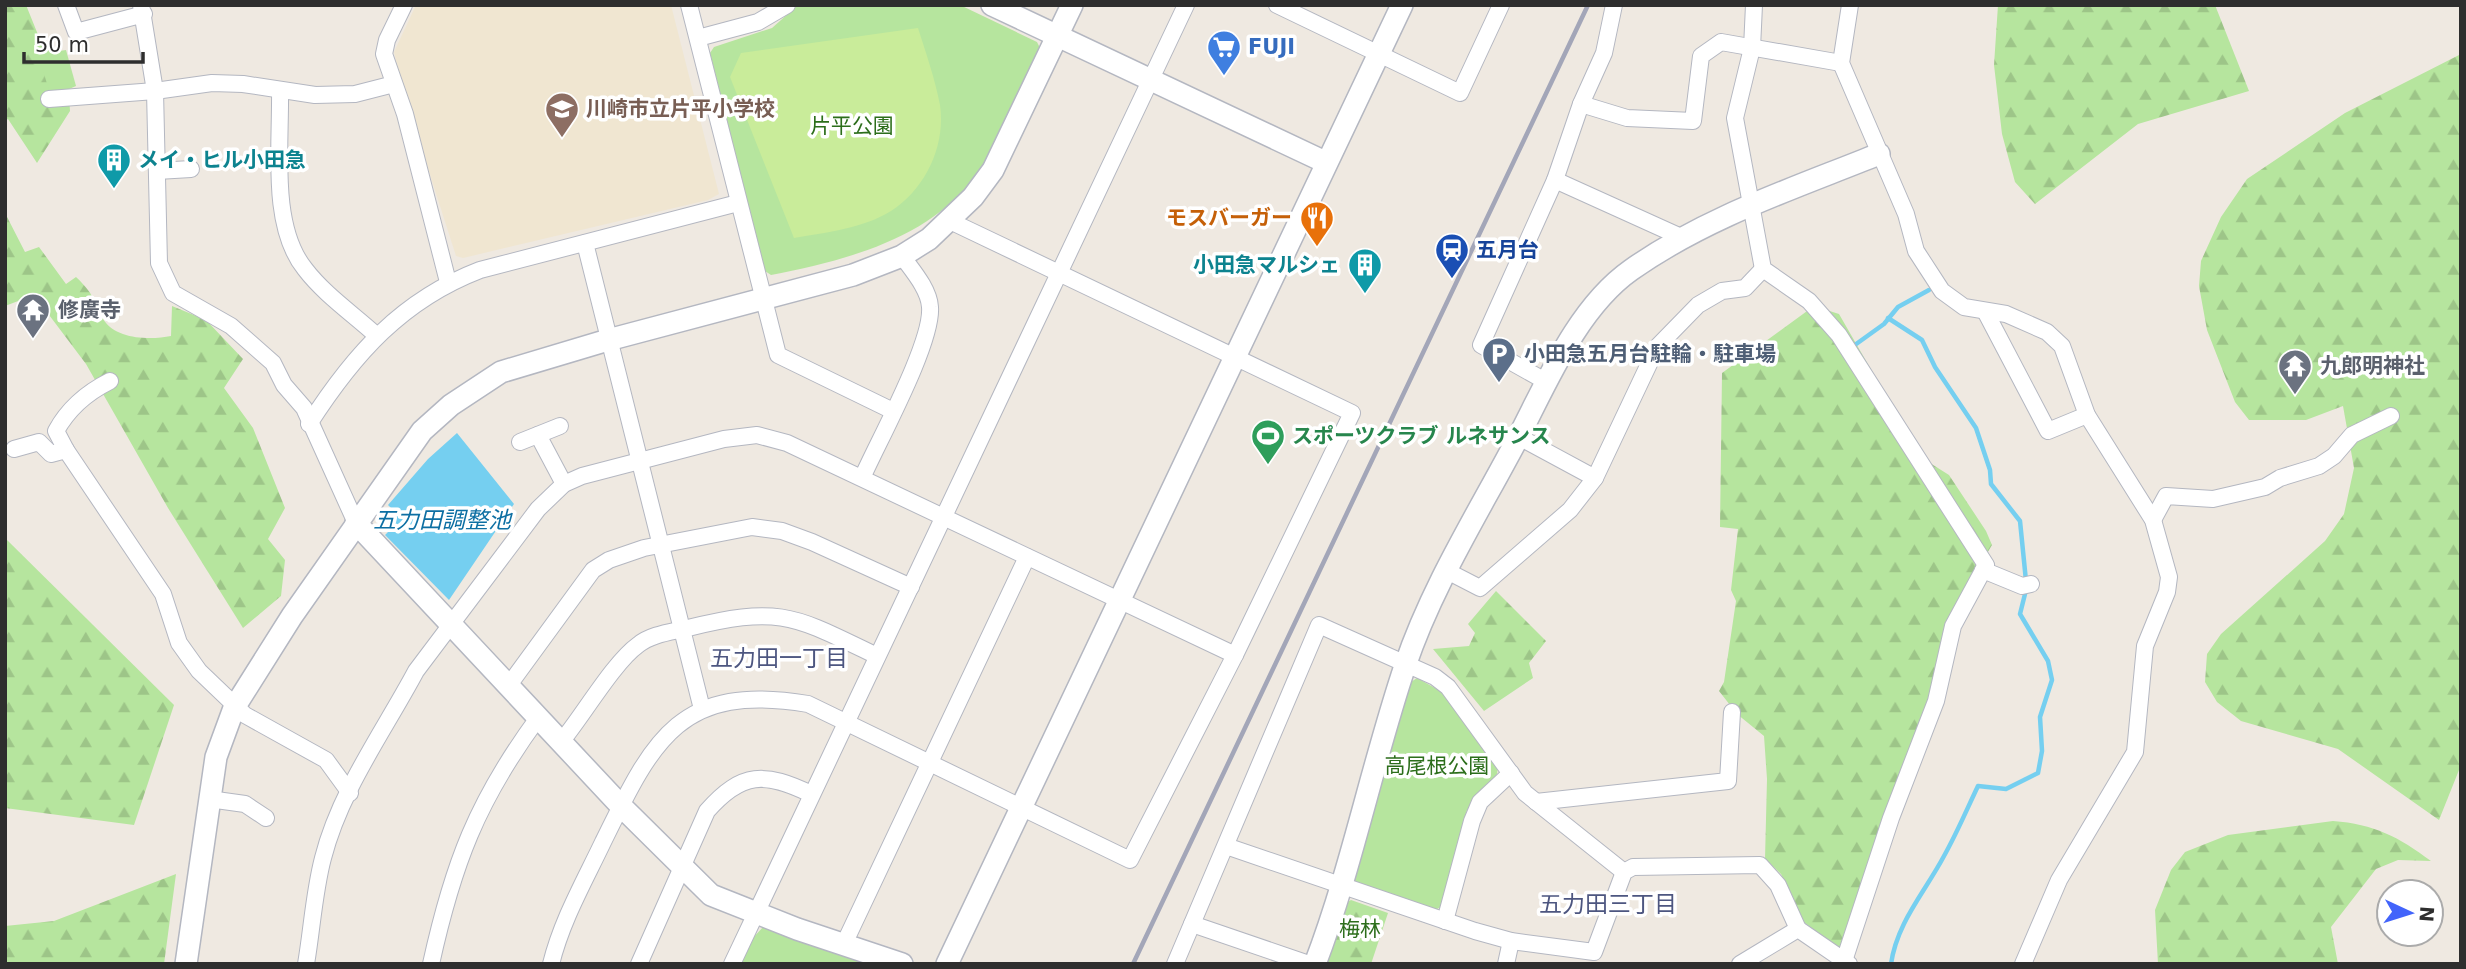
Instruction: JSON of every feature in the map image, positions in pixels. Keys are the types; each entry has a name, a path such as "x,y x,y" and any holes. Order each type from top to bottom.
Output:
{"street":[{"path":"66,5 76,32 143,10 155,91 159,263 164,280 173,293 231,326 273,363 284,385 304,408 356,523 621,806 710,895 902,964"},
{"path":"404,5 387,40 384,54 405,114 448,282"},
{"path":"689,5 778,355 893,411"},
{"path":"698,38 758,22 787,5"},
{"path":"992,5 1325,162"},
{"path":"186,964 216,757 234,708 356,523 422,431 475,387 524,363 853,275 902,256 950,221 993,170 1072,5"},
{"path":"732,964 1186,5"},
{"path":"1277,5 1297,10 1460,93 1502,5"},
{"path":"947,964 1325,162 1402,5"},
{"path":"1547,382 1481,345 1555,180 1581,104 1604,53 1614,5"},
{"path":"1226,846 1511,941 1594,952 1623,872 1633,867 1760,864 1778,885 1798,929 1846,963 1891,818 1936,701 1953,626 1986,565 1839,335 1809,301 1763,270 1735,118 1752,48 1754,5"},
{"path":"1850,5 1841,63 1906,214 1916,251 1942,291 1964,307 2007,314 2047,332 2062,346 2087,415 2153,520 2169,583 2145,646 2135,752 2059,880 2024,964"},
{"path":"1581,104 1626,118 1693,121 1702,56 1721,42 1841,63"},
{"path":"49,99 155,91 212,83 243,84 280,92 355,94 394,84"},
{"path":"280,92 282,212 287,239 305,270 376,335"},
{"path":"1315,964 1405,664 1447,571 1547,382 1605,292 1631,270 1681,237 1879,154"},
{"path":"157,171 191,169"},
{"path":"1555,180 1681,237"},
{"path":"309,424 327,396 376,335 425,296 448,282 480,270 738,203"},
{"path":"551,964 559,932 654,746 678,724 702,709 740,699 772,698 808,704 1130,860 1235,655 1352,413 950,221"},
{"path":"584,243 702,709"},
{"path":"863,476 928,333 930,306 922,285 902,256"},
{"path":"1447,571 1480,588 1570,510 1595,478 1657,347 1698,305 1722,291 1745,288 1763,270"},
{"path":"1985,311 2048,431 2087,415"},
{"path":"110,381 93,390 62,420 56,431 66,450 163,594 173,630 185,654 234,708 326,760 350,793"},
{"path":"2153,520 2166,496 2213,499 2265,487 2280,478 2319,466 2334,456 2352,435 2391,416"},
{"path":"520,442 560,426"},
{"path":"538,435 564,484"},
{"path":"306,964 323,855 350,793 399,698 538,509 564,484 582,476 724,439 757,435 787,443 863,476 944,518 1235,655"},
{"path":"1519,437 1595,478"},
{"path":"14,449 39,442 51,454 66,450"},
{"path":"509,685 593,570 609,560 659,546 752,527 782,531 911,587"},
{"path":"844,944 1027,557"},
{"path":"1983,570 2026,585"},
{"path":"561,742 638,644 680,630 735,616 792,617 877,656"},
{"path":"1175,964 1319,625 1405,664 1448,687 1511,773 1536,802 1623,872"},
{"path":"1536,802 1728,781 1732,712"},
{"path":"431,964 452,876 478,811 507,761 538,718"},
{"path":"1445,921 1472,821 1480,802 1511,773"},
{"path":"639,964 707,811 721,795 743,780 779,779 811,794"},
{"path":"209,799 245,804 267,818"},
{"path":"1192,924 1309,964"},
{"path":"1740,964 1798,929"},
{"path":"1506,964 1511,941"}],"shaded area":[{"name":"川崎市立片平小学校","path":"416,5 671,5 719,194 708,200 463,258 456,256 401,84 394,52"}],"green space":[{"path":"5,5 26,5 43,47 67,60 70,111 37,163 8,119 5,121"},
{"name":"片平公園","path":"798,5 960,5 1037,42 1041,50 993,149 974,178 955,199 933,217 882,244 826,263 771,275 765,271 710,53 714,47 772,28"},
{"path":"1998,5 2215,5 2249,91 2138,124 2035,204 2015,182 2002,134 1994,65"},
{"path":"918,28 936,86 941,120 936,151 923,179 903,202 880,217 844,229 794,238 730,77 741,53"},
{"path":"66,50 76,86 51,97 38,54"},
{"path":"2461,54 2461,765 2439,820 2338,749 2241,721 2217,702 2205,682 2207,654 2221,634 2325,541 2344,514 2354,468 2343,406 2306,420 2249,420 2235,402 2207,330 2199,286 2201,261 2221,217 2247,179 2345,113"},
{"path":"5,213 25,252 39,247 66,284 76,277 90,293 103,319 116,331 144,338 171,336 172,306 206,320 243,359 224,388 253,428 285,508 268,539 285,560 281,596 243,628 168,508 86,364 34,295 5,306"},
{"path":"1814,306 1839,314 1922,458 1949,475 1986,531 1992,545 1980,565 1930,701 1851,960 1804,922 1781,874 1765,859 1767,779 1764,736 1737,714 1719,691 1724,682 1736,601 1731,590 1738,529 1720,527 1722,373"},
{"path":"5,538 174,705 134,825 5,808"},
{"path":"1496,591 1546,641 1529,663 1533,678 1484,711 1433,649 1469,646 1475,633 1468,624"},
{"name":"高尾根公園","path":"1417,678 1444,693 1498,767 1497,774 1467,810 1441,907 1435,910 1354,883 1353,877 1411,682"},
{"path":"2333,821 2361,825 2385,833 2431,861 2398,860 2376,869 2331,927 2338,964 2158,964 2155,910 2171,870 2185,852 2228,835"},
{"path":"176,874 164,964 5,964 5,926 54,921"},
{"name":"梅林","path":"1351,900 1388,913 1371,964 1326,964 1346,903"},
{"path":"764,926 872,964 740,964 751,940"}],"water":[{"name":"五力田調整池","path":"457,433 514,504 449,600 385,535 388,532 384,520 392,509 388,505 428,459"}],"waterway":[{"path":"1852,347 1884,324 1898,307 1929,290"},
{"path":"1888,318 1922,340 1935,367 1976,428 1990,470 1991,484 2020,521 2026,581"},
{"path":"1891,964 1905,921 1949,847 1978,786 2006,789 2038,773 2042,751 2040,717 2052,680 2048,661 2020,614 2026,590"}],"railway":[{"path":"1133,964 1588,5"}],"place":[{"name":"FUJI","path":"1224,77"},
{"name":"川崎市立片平小学校","path":"562,139"},
{"name":"メイ・ヒル小田急","path":"114,190"},
{"name":"モスバーガー","path":"1317,248"},
{"name":"五月台","path":"1452,280"},
{"name":"小田急マルシェ","path":"1365,295"},
{"name":"修廣寺","path":"33,340"},
{"name":"小田急五月台駐輪・駐車場","path":"1499,384"},
{"name":"九郎明神社","path":"2295,396"},
{"name":"スポーツクラブ ルネサンス","path":"1268,466"}],"district":[{"name":"五力田一丁目","path":"779,658"},
{"name":"五力田三丁目","path":"1608,904"}]}
